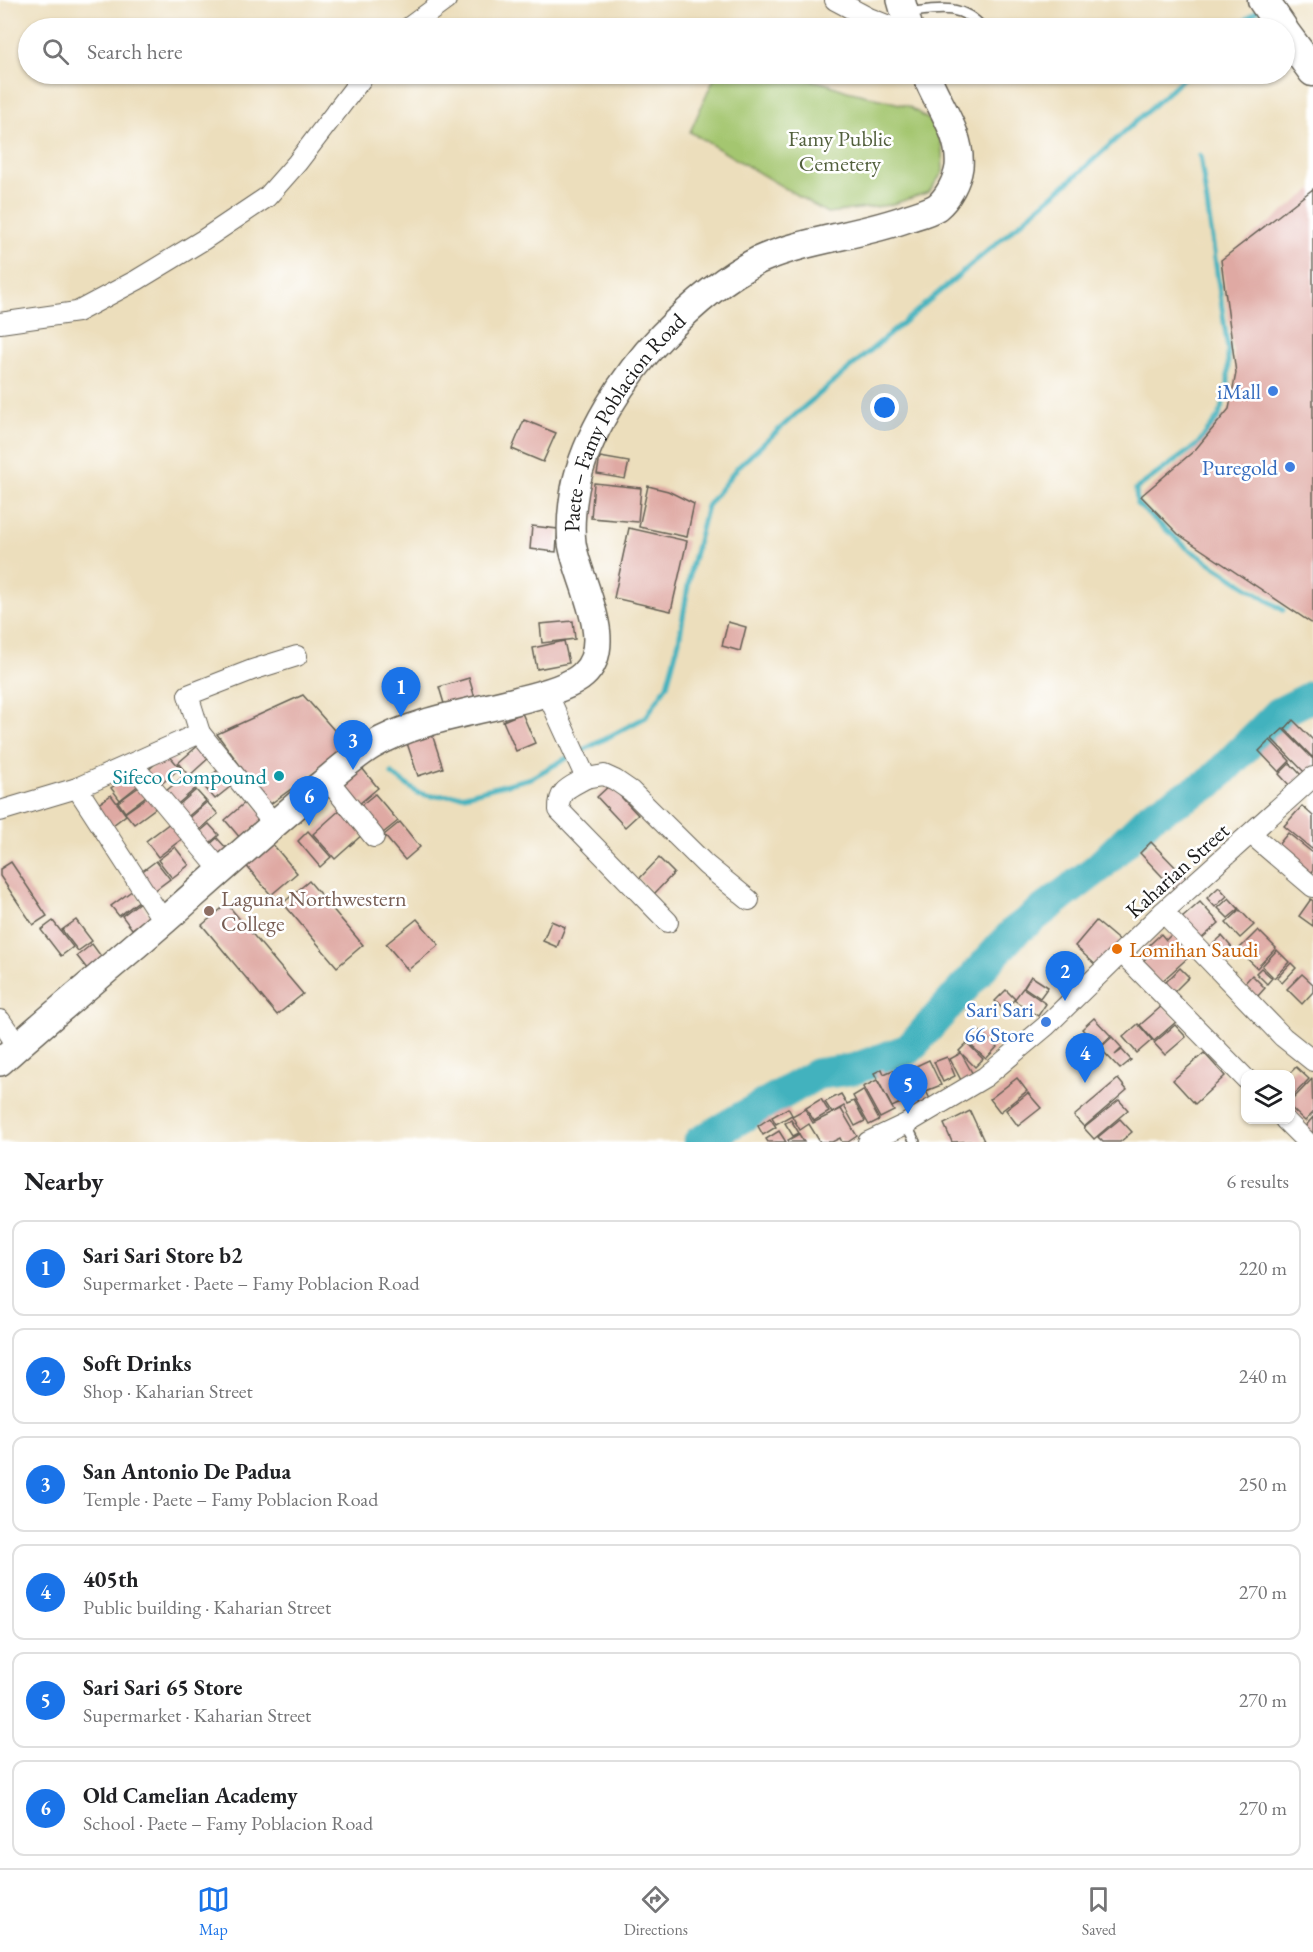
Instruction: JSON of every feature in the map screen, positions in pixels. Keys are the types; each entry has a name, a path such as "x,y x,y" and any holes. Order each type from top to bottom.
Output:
{"main road":[{"path":"1263,0 1275,18"},
{"path":"1295,46 1313,71"},
{"name":"Paete – Famy Poblacion Road","path":"9,1054 164,922 274,824 371,747 411,728 547,693 583,675 592,661 598,643 594,612 572,544 575,488 586,450 623,385 639,362 678,320 729,277 762,259 807,244 888,226 936,207 953,187 958,172 959,150 948,120 930,84"}],"street":[{"path":"422,18 446,0"},
{"path":"835,0 869,18 902,18"},
{"path":"0,323 77,312 175,257 267,197 297,164 357,84"},
{"path":"274,824 200,733 188,695 252,670 297,656"},
{"path":"547,693 586,778"},
{"path":"0,811 77,788 200,733"},
{"path":"132,764 220,871"},
{"path":"668,922 559,810 559,800 564,791 586,778 604,775 631,791 706,865 749,900"},
{"name":"Kaharian Street","path":"876,1140 985,1077 1046,1026 1163,912 1313,777"},
{"path":"328,780 374,837"},
{"path":"77,788 164,922"},
{"path":"1251,834 1313,887"},
{"path":"1163,912 1283,1037 1313,1061"},
{"path":"1122,952 1241,1075"},
{"path":"0,1020 9,1054"},
{"path":"1290,1124 1307,1142"}],"lane":[{"path":"902,18 934,9 956,10 971,18"},
{"path":"906,1124 915,1142"}],"green space":[{"name":"Famy Public Cemetery","path":"712,84 827,84 908,106 937,125 942,148 943,172 929,192 890,205 827,213 690,132"}],"building":[{"name":"iMall","path":"1313,189 1313,624 1178,534 1141,496 1195,450 1229,409 1236,373 1221,260"},
{"path":"524,420 556,433 543,462 512,449"},
{"path":"600,457 629,462 625,479 597,474"},
{"path":"594,483 641,488 638,522 591,518"},
{"path":"648,486 668,491 694,504 687,537 639,527"},
{"path":"532,526 558,529 556,552 530,549"},
{"path":"629,528 687,541 671,611 614,598"},
{"path":"573,621 575,639 542,643 540,624"},
{"path":"728,622 746,627 740,651 722,646"},
{"path":"564,641 569,663 537,669 533,648"},
{"path":"469,678 475,698 445,707 439,687"},
{"name":"Sifeco Compound","path":"303,695 349,747 269,805 217,734"},
{"path":"522,713 535,743 516,751 503,721"},
{"path":"1293,720 1313,740 1313,758 1285,729"},
{"path":"1283,729 1313,759 1313,771 1308,776 1272,739"},
{"path":"431,731 443,768 418,776 406,740"},
{"path":"1270,740 1290,761 1279,772 1259,751"},
{"path":"200,744 211,756 189,776 178,763"},
{"path":"167,753 180,768 158,787 145,773"},
{"path":"1290,763 1301,775 1290,786 1279,774"},
{"path":"221,767 235,783 215,799 202,784"},
{"path":"362,768 378,788 359,804 343,784"},
{"path":"131,773 140,784 120,800 111,788"},
{"path":"185,775 196,788 172,809 160,796"},
{"path":"610,785 638,815 625,827 597,797"},
{"path":"139,787 146,796 125,812 118,802"},
{"path":"196,790 206,801 184,820 174,809"},
{"path":"375,794 398,821 383,833 360,806"},
{"path":"111,795 126,815 109,828 93,808"},
{"path":"149,796 157,807 134,824 125,813"},
{"path":"249,799 266,818 241,839 225,820"},
{"path":"207,802 218,814 196,833 185,821"},
{"path":"1302,806 1313,816 1313,850 1284,826"},
{"path":"341,809 363,834 335,859 313,834"},
{"path":"400,822 420,847 405,860 384,835"},
{"path":"170,823 182,839 158,857 146,841"},
{"path":"209,824 219,835 205,847 196,835"},
{"path":"308,831 331,857 320,867 298,841"},
{"path":"1288,833 1313,853 1313,871 1306,879 1273,851"},
{"path":"217,838 228,850 216,860 206,848"},
{"path":"270,841 297,873 271,895 244,863"},
{"path":"1151,842 1186,878 1174,889 1140,853"},
{"path":"175,847 189,865 172,878 158,860"},
{"path":"659,858 674,873 654,894 639,879"},
{"path":"156,861 170,879 150,894 136,876"},
{"path":"11,862 47,916 33,925 0,876 0,869"},
{"path":"309,881 363,945 337,967 283,903"},
{"path":"1219,887 1227,896 1215,907 1207,898"},
{"path":"133,890 140,900 119,916 111,906"},
{"path":"1229,898 1239,909 1228,918 1218,908"},
{"path":"1311,899 1313,901 1313,926 1299,916"},
{"path":"140,902 150,916 132,929 122,916"},
{"path":"1200,902 1219,923 1201,939 1182,918"},
{"path":"227,904 303,994 277,1015 202,925"},
{"path":"1240,910 1254,925 1240,938 1226,923"},
{"path":"417,919 439,945 408,970 386,944"},
{"path":"76,920 92,941 78,951 62,930"},
{"path":"53,921 73,947 61,956 41,930"},
{"path":"551,921 565,927 557,947 543,941"},
{"path":"1096,921 1122,943 1100,969 1075,946"},
{"path":"1258,930 1276,948 1257,968 1238,950"},
{"path":"1173,933 1192,954 1160,983 1141,963 1150,954 1145,949 1161,934 1166,940"},
{"path":"1222,936 1233,949 1223,959 1211,946"},
{"path":"92,944 103,959 88,970 77,956"},
{"path":"1277,950 1289,962 1274,978 1262,966"},
{"path":"1291,963 1296,968 1282,983 1277,978"},
{"path":"1180,968 1189,977 1171,995 1162,986"},
{"path":"1261,968 1272,978 1267,984 1256,973"},
{"path":"1302,974 1313,984 1313,992 1302,1004 1287,989"},
{"path":"1252,975 1265,988 1257,997 1244,984"},
{"path":"1031,976 1048,987 1040,998 1024,987"},
{"path":"1023,988 1046,1004 1038,1016 1014,1000"},
{"path":"1006,990 1015,999 1004,1010 995,1001"},
{"path":"1163,1005 1177,1021 1154,1041 1140,1025"},
{"path":"1094,1018 1111,1036 1099,1047 1082,1029"},
{"path":"1138,1024 1152,1040 1137,1053 1123,1037"},
{"path":"1175,1025 1186,1037 1165,1055 1154,1043"},
{"path":"978,1030 997,1047 986,1059 967,1042"},
{"path":"1112,1037 1122,1048 1115,1055 1122,1050 1131,1060 1120,1069 1100,1048"},
{"path":"967,1043 983,1059 975,1067 959,1051"},
{"path":"961,1053 975,1078 963,1084 950,1059"},
{"path":"1204,1053 1225,1076 1195,1104 1173,1080"},
{"path":"947,1057 955,1076 943,1082 934,1062"},
{"path":"929,1060 941,1085 926,1091 933,1105 921,1110 915,1097 910,1099 899,1074"},
{"path":"1296,1067 1309,1079 1295,1094 1295,1070 1293,1070"},
{"path":"882,1069 884,1074 893,1070 909,1099 892,1107 874,1073"},
{"path":"1017,1078 1027,1091 1000,1112 990,1099"},
{"path":"1118,1079 1127,1090 1084,1127 1074,1116"},
{"path":"1312,1079 1313,1113 1305,1121 1295,1112 1295,1097"},
{"path":"877,1080 894,1111 880,1118 863,1087"},
{"path":"863,1090 879,1120 869,1125 853,1096"},
{"path":"1028,1093 1041,1108 1018,1126 1006,1110"},
{"path":"841,1094 847,1104 854,1101 865,1121 855,1126 844,1106 832,1113 825,1102"},
{"path":"821,1099 829,1112 814,1121 806,1108"},
{"path":"1119,1100 1128,1110 1094,1139 1084,1128"},
{"path":"788,1108 792,1115 776,1124 772,1117"},
{"path":"805,1109 813,1123 841,1109 857,1136 848,1142 842,1142 840,1138 832,1142 820,1142 809,1124 800,1130 792,1116"},
{"path":"970,1111 984,1141 952,1142 944,1124"},
{"path":"1313,1117 1313,1135 1304,1128"},
{"path":"770,1118 776,1127 763,1135 758,1126"},
{"path":"1120,1119 1132,1132 1120,1142 1103,1142 1098,1137"},
{"path":"791,1120 799,1133 793,1136 785,1123"},
{"path":"779,1131 786,1142 768,1142 766,1139"},
{"path":"799,1134 804,1142 789,1142 788,1140"}],"waterway":[{"path":"1249,18 1258,10"},
{"path":"578,753 646,717 667,685 679,641 691,568 707,506 738,467 797,413 1079,173 1177,84"},
{"path":"1200,155 1228,349 1228,385 1219,416 1197,445 1136,489 1137,504 1187,548 1283,610"},
{"path":"699,1142 817,1074 854,1069 909,1049 1014,932 1098,868 1152,815 1210,783 1279,713 1313,696"},
{"path":"392,774 418,793 431,796 465,795 531,778 567,758"}],"place":[{"name":"iMall","path":"1273,391"},
{"name":"Puregold","path":"1290,467"},
{"name":"Sari Sari Store b2","path":"401,717"},
{"name":"San Antonio De Padua","path":"353,770"},
{"name":"Sifeco Compound","path":"279,776"},
{"name":"Old Camelian Academy","path":"309,826"},
{"name":"Laguna Northwestern College","path":"209,911"},
{"name":"Lomihan Saudi","path":"1117,949"},
{"name":"Soft Drinks","path":"1065,1001"},
{"name":"Sari Sari 66 Store","path":"1046,1022"},
{"name":"405th","path":"1085,1083"},
{"name":"Sari Sari 65 Store","path":"908,1114"}]}
